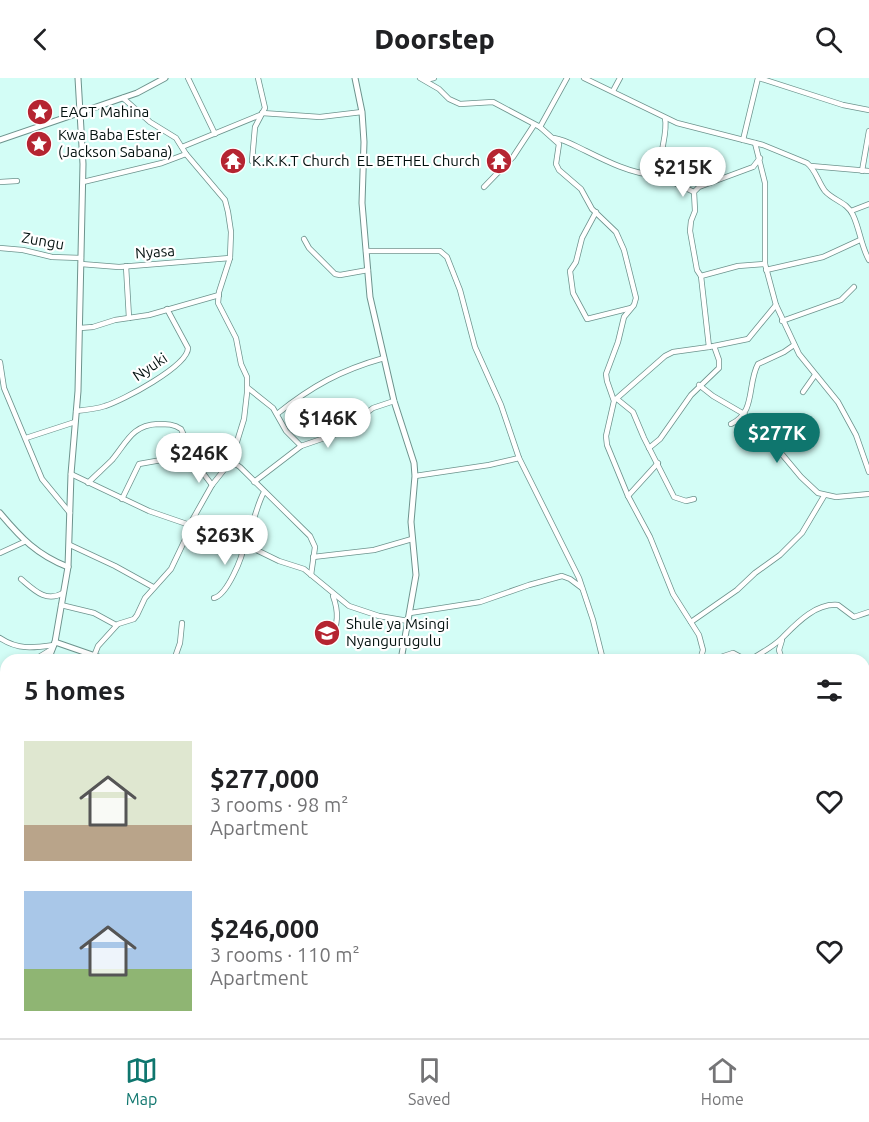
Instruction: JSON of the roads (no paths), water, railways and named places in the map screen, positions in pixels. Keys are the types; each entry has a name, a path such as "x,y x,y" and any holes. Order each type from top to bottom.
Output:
{"street":[{"path":"50,654 68,567 71,474 81,328 83,182 78,78"},
{"path":"0,140 137,93 165,78"},
{"path":"188,78 215,134"},
{"path":"252,161 253,136 265,108 258,78"},
{"path":"356,78 362,112 364,142 362,203 373,311 394,401 412,450 415,476 411,522 416,575 402,654"},
{"path":"421,79 434,78"},
{"path":"484,187 513,157 537,126 567,78"},
{"path":"584,78 665,118 755,143 811,166 869,171"},
{"path":"613,91 620,78"},
{"path":"743,140 759,78 774,80 843,105 869,110"},
{"path":"421,79 439,89 454,102 468,105 493,102 537,126 558,142 557,167 581,189 596,212 613,227 619,239 636,298 632,308 624,317 618,342 606,374 607,381 616,400 633,412 674,497 686,501 694,499"},
{"path":"95,654 98,646 116,625 135,617 153,587 171,569 212,485 231,461 244,419 248,388 237,341 220,308 219,295 230,258 231,232 225,200 186,154 176,138 150,122 123,98"},
{"path":"182,147 261,114 320,117 362,112"},
{"path":"665,118 667,128 661,171 664,178 694,192"},
{"path":"862,171 869,131"},
{"path":"552,138 569,142 600,158 638,172 655,175 661,171"},
{"path":"755,143 765,183 765,267 776,305 794,345 837,402 856,435 869,472"},
{"path":"83,182 162,163 186,154"},
{"path":"649,448 660,439 681,406 699,385 717,370 720,364 711,347 701,276 690,231 695,211 694,192 699,187 753,167 760,158"},
{"path":"811,166 824,190 847,205 851,211 869,260"},
{"path":"0,182 17,181"},
{"path":"851,211 869,204"},
{"path":"596,212 582,238 576,262 570,271 573,293 587,318 632,308"},
{"path":"304,240 335,274 368,270"},
{"path":"701,276 738,266 765,267 823,257 860,240"},
{"name":"Zungu","path":"0,248 81,261"},
{"path":"366,251 434,250 445,253 460,290 475,347 501,405 519,458 572,563 593,620 602,654"},
{"name":"Nyasa","path":"81,261 126,266 230,258"},
{"path":"126,266 129,318"},
{"path":"782,321 841,300 854,287"},
{"path":"81,328 149,315 219,295"},
{"path":"701,654 703,646 673,594 645,528 628,496 606,441 616,400 665,356 673,352 711,347 750,338 776,305"},
{"name":"Nyuki","path":"76,411 119,401 150,383 182,360 188,353 188,348 167,309"},
{"path":"731,424 744,414 750,402 758,364 794,345"},
{"path":"277,414 329,378 351,368 384,358"},
{"path":"0,362 1,377 12,408 42,478 70,513"},
{"path":"803,392 815,375"},
{"path":"699,385 744,414 813,490 824,496 836,497 869,494"},
{"path":"248,388 269,403 286,431 301,446"},
{"path":"254,482 301,446 342,432 373,408 394,401"},
{"path":"26,438 75,422"},
{"path":"88,483 113,458 134,432 142,426 161,424 176,426 182,431 200,469 212,485"},
{"path":"122,499 139,464 169,459 191,452"},
{"path":"415,476 478,467 519,458"},
{"path":"231,461 240,467 310,536 315,547 311,574"},
{"path":"628,496 658,463"},
{"path":"71,474 149,511 243,544 279,561 304,569 341,602 363,612 408,621"},
{"path":"214,598 223,593 241,559 243,544 264,492"},
{"path":"691,622 737,590 755,573 780,555 802,533 824,496"},
{"path":"0,513 24,542 68,567"},
{"path":"313,557 374,550 412,539"},
{"path":"0,553 24,542"},
{"path":"70,545 153,587"},
{"path":"410,613 473,604 562,576 582,588"},
{"path":"21,579 39,594 50,598 63,593"},
{"path":"331,640 336,630 338,616 332,593"},
{"path":"61,605 94,614 116,625"},
{"path":"757,654 783,637 791,627 807,616 832,605 843,608 854,617 869,612"},
{"path":"176,654 182,623"},
{"path":"781,654 783,637"},
{"path":"0,638 15,646 33,648 54,645 87,654"},
{"path":"42,654 54,645"}],"place":[{"name":"EAGT Mahina","path":"40,112"},
{"name":"Kwa Baba Ester (Jackson Sabana)","path":"39,144"},
{"name":"K.K.K.T Church","path":"233,161"},
{"name":"EL BETHEL Church","path":"499,161"},
{"name":"Shule ya Msingi Nyangurugulu","path":"327,633"}]}
